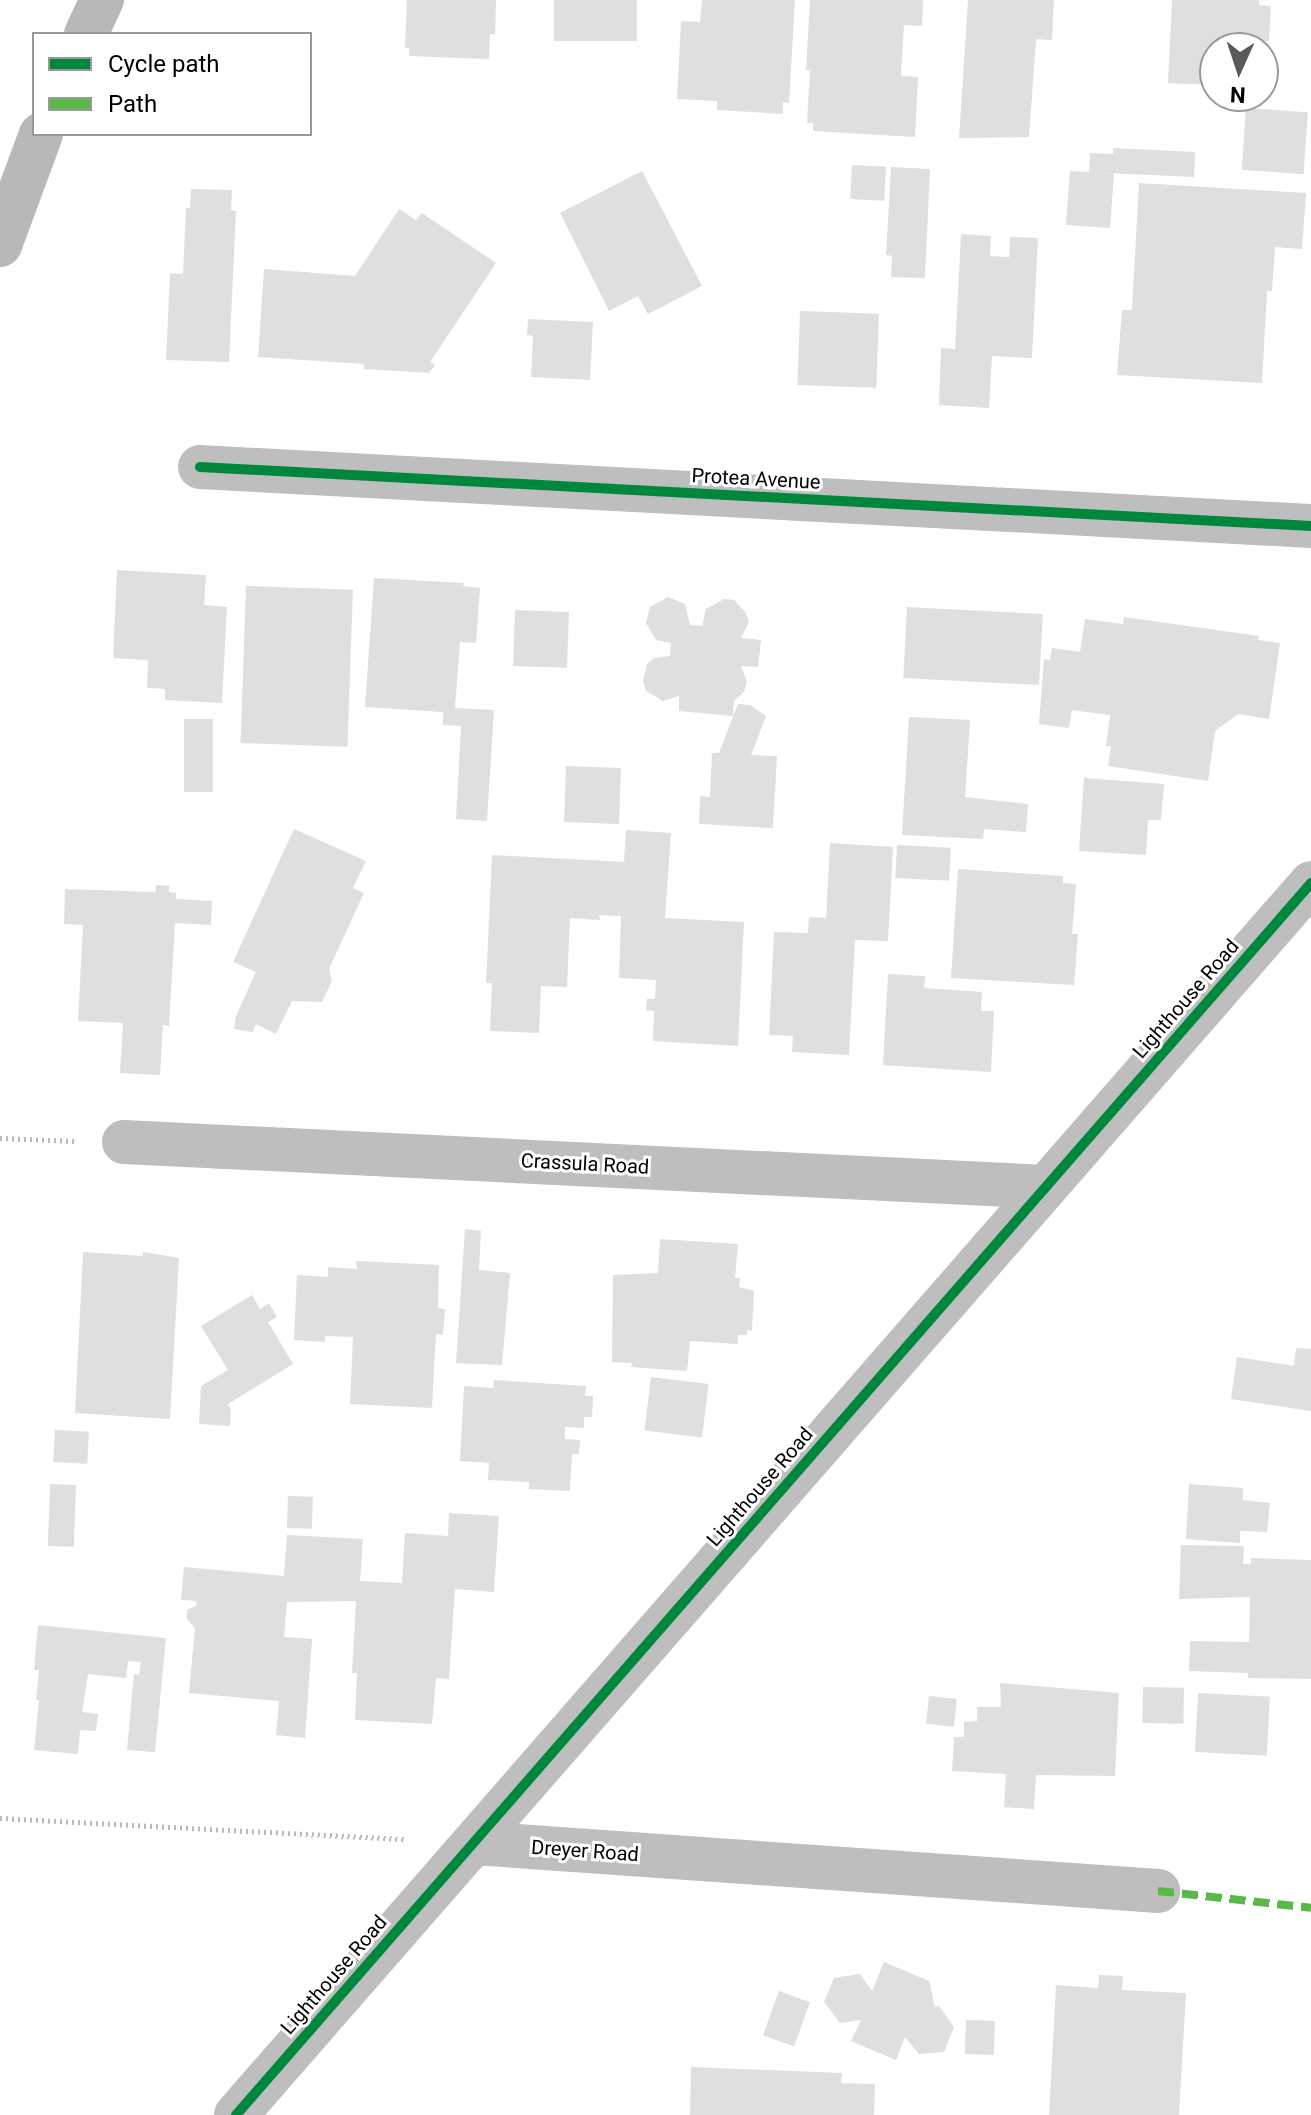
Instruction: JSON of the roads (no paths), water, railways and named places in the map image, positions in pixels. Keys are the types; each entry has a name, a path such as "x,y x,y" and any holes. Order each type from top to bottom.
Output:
{"main road":[{"path":"87,32 102,0"},
{"path":"0,245 40,136"}],"street":[{"name":"Protea Avenue","path":"200,467 1311,526"},
{"name":"Lighthouse Road","path":"236,2115 1311,883"},
{"name":"Crassula Road","path":"124,1142 1046,1187"},
{"name":"Dreyer Road","path":"474,1843 1158,1891"}]}
